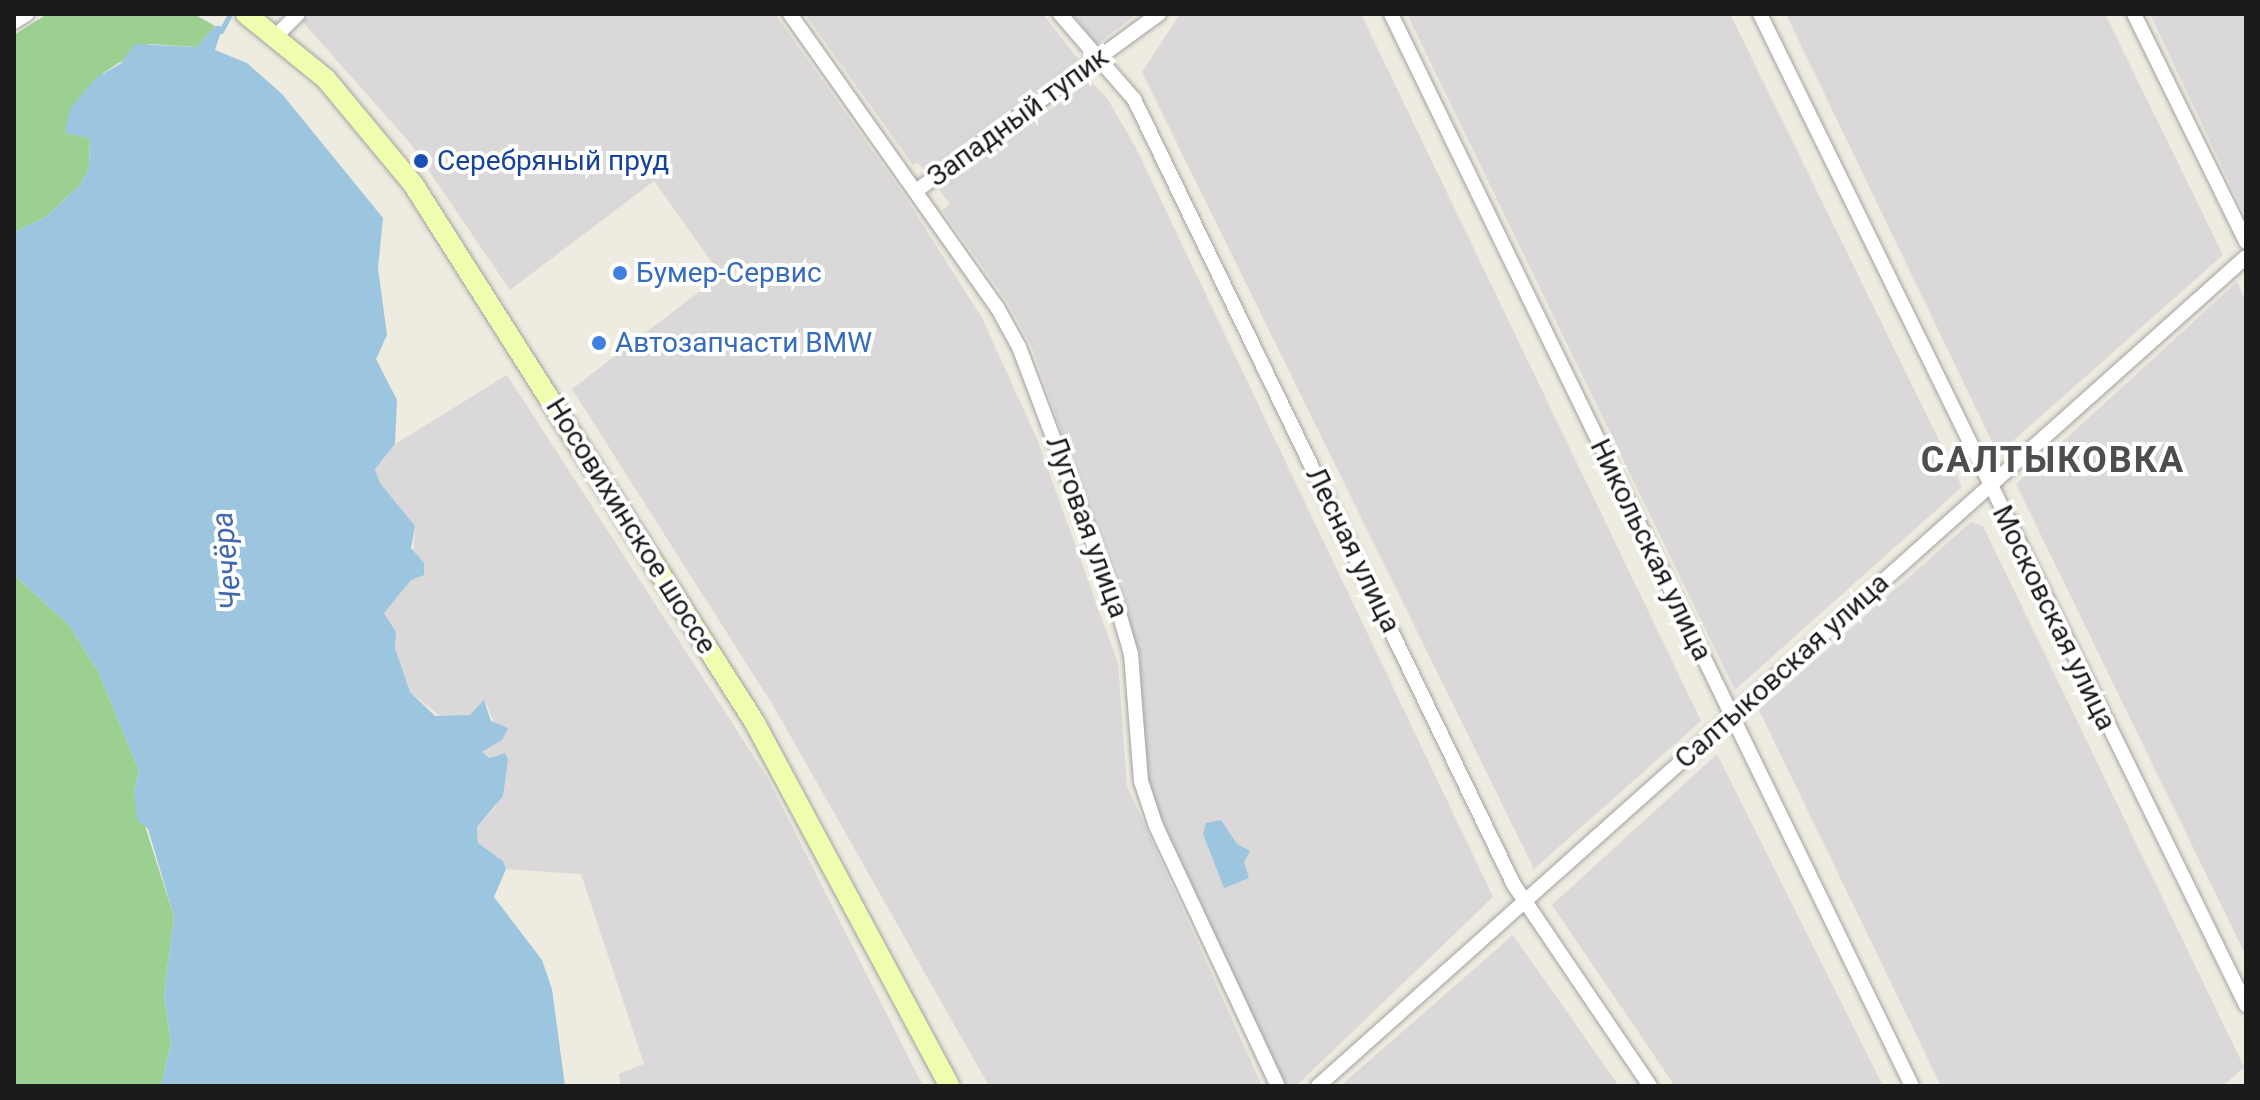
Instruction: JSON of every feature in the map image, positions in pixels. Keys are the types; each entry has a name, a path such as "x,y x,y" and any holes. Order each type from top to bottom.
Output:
{"main road":[{"name":"Носовихинское шоссе","path":"261,24 326,79 384,144 551,398 755,723 950,1086"}],"street":[{"path":"14,22 27,14"},
{"path":"261,24 298,14"},
{"name":"Луговая улица","path":"790,14 997,307 1040,395 1131,654 1141,781 1192,907 1278,1086"},
{"name":"Лесная улица","path":"1060,14 1124,85 1155,137 1524,901 1650,1086"},
{"name":"Западный тупик","path":"916,191 1159,14"},
{"name":"Никольская улица","path":"1391,14 1912,1086"},
{"name":"Московская улица","path":"1760,14 2246,1005"},
{"path":"2134,14 2246,242"},
{"name":"Салтыковская улица","path":"1318,1086 2246,257"}],"shaded area":[{"path":"314,14 775,14 906,198 982,318 1037,439 1118,663 1127,786 1262,1086 989,1086 774,707 572,389 721,275 654,181 510,290 410,143 302,21"},
{"path":"805,14 1043,14 1078,59 925,171 917,162 913,165"},
{"path":"1073,14 1137,14 1096,45"},
{"path":"1180,14 1361,14 1701,721 1534,869 1142,72"},
{"path":"1407,14 1730,14 1962,487 1735,690"},
{"path":"1786,14 2105,14 2223,255 1998,454"},
{"path":"2150,14 2246,14 2246,217"},
{"path":"1090,81 1107,98 1136,148 1493,897 1296,1086 1284,1086 1160,816 1144,772 1140,655 1032,347 1007,301 942,210 950,204 938,188"},
{"path":"2237,282 2246,301 2246,956 2016,484"},
{"path":"507,375 767,777 923,1086 621,1086 619,1074 644,1064 581,874 506,869 503,861 478,843 477,827 496,806 498,754 489,758 482,752 496,744 495,725 486,703 470,715 444,719 410,692 395,648 396,632 384,613 411,579 415,526 380,483 375,469 395,444"},
{"path":"1971,522 1983,526 2244,1067 2223,1086 1941,1086 1759,710"},
{"path":"1717,754 1883,1086 1675,1086 1552,905"},
{"path":"1513,935 1619,1086 1340,1086 1425,1012"}],"green space":[{"path":"47,14 194,14 215,26 197,47 149,44 103,73 66,132 90,138 89,167 81,184 46,217 14,232 14,35"},
{"path":"14,575 69,625 99,673 139,771 134,791 174,917 164,995 171,1043 161,1086 14,1086"}],"water":[{"name":"Серебряный пруд","path":"215,26 223,26 215,50 247,63 282,94 383,218 378,268 387,335 376,359 397,400 395,444 375,469 380,483 415,526 411,548 424,563 424,575 411,580 384,613 396,632 395,648 410,692 435,716 470,715 484,700 491,721 508,728 502,740 482,752 489,758 505,753 508,760 503,796 477,827 478,843 503,861 506,869 494,897 542,960 552,989 565,1086 161,1086 171,1043 164,995 174,917 148,829 137,820 134,791 139,771 99,673 69,625 14,575 14,232 46,217 81,184 89,167 90,138 65,133 70,108 97,77 120,64 135,44 197,47"},
{"path":"1221,820 1237,844 1250,851 1244,862 1249,878 1224,888 1203,834 1206,823"}],"waterway":[{"name":"Чечёра","path":"221,31 230,14"}],"place":[{"name":"Серебряный пруд","path":"421,161"},
{"name":"Бумер-Сервис","path":"620,273"},
{"name":"Автозапчасти BMW","path":"599,343"}],"district":[{"name":"САЛТЫКОВКА","path":"2053,461"}]}
